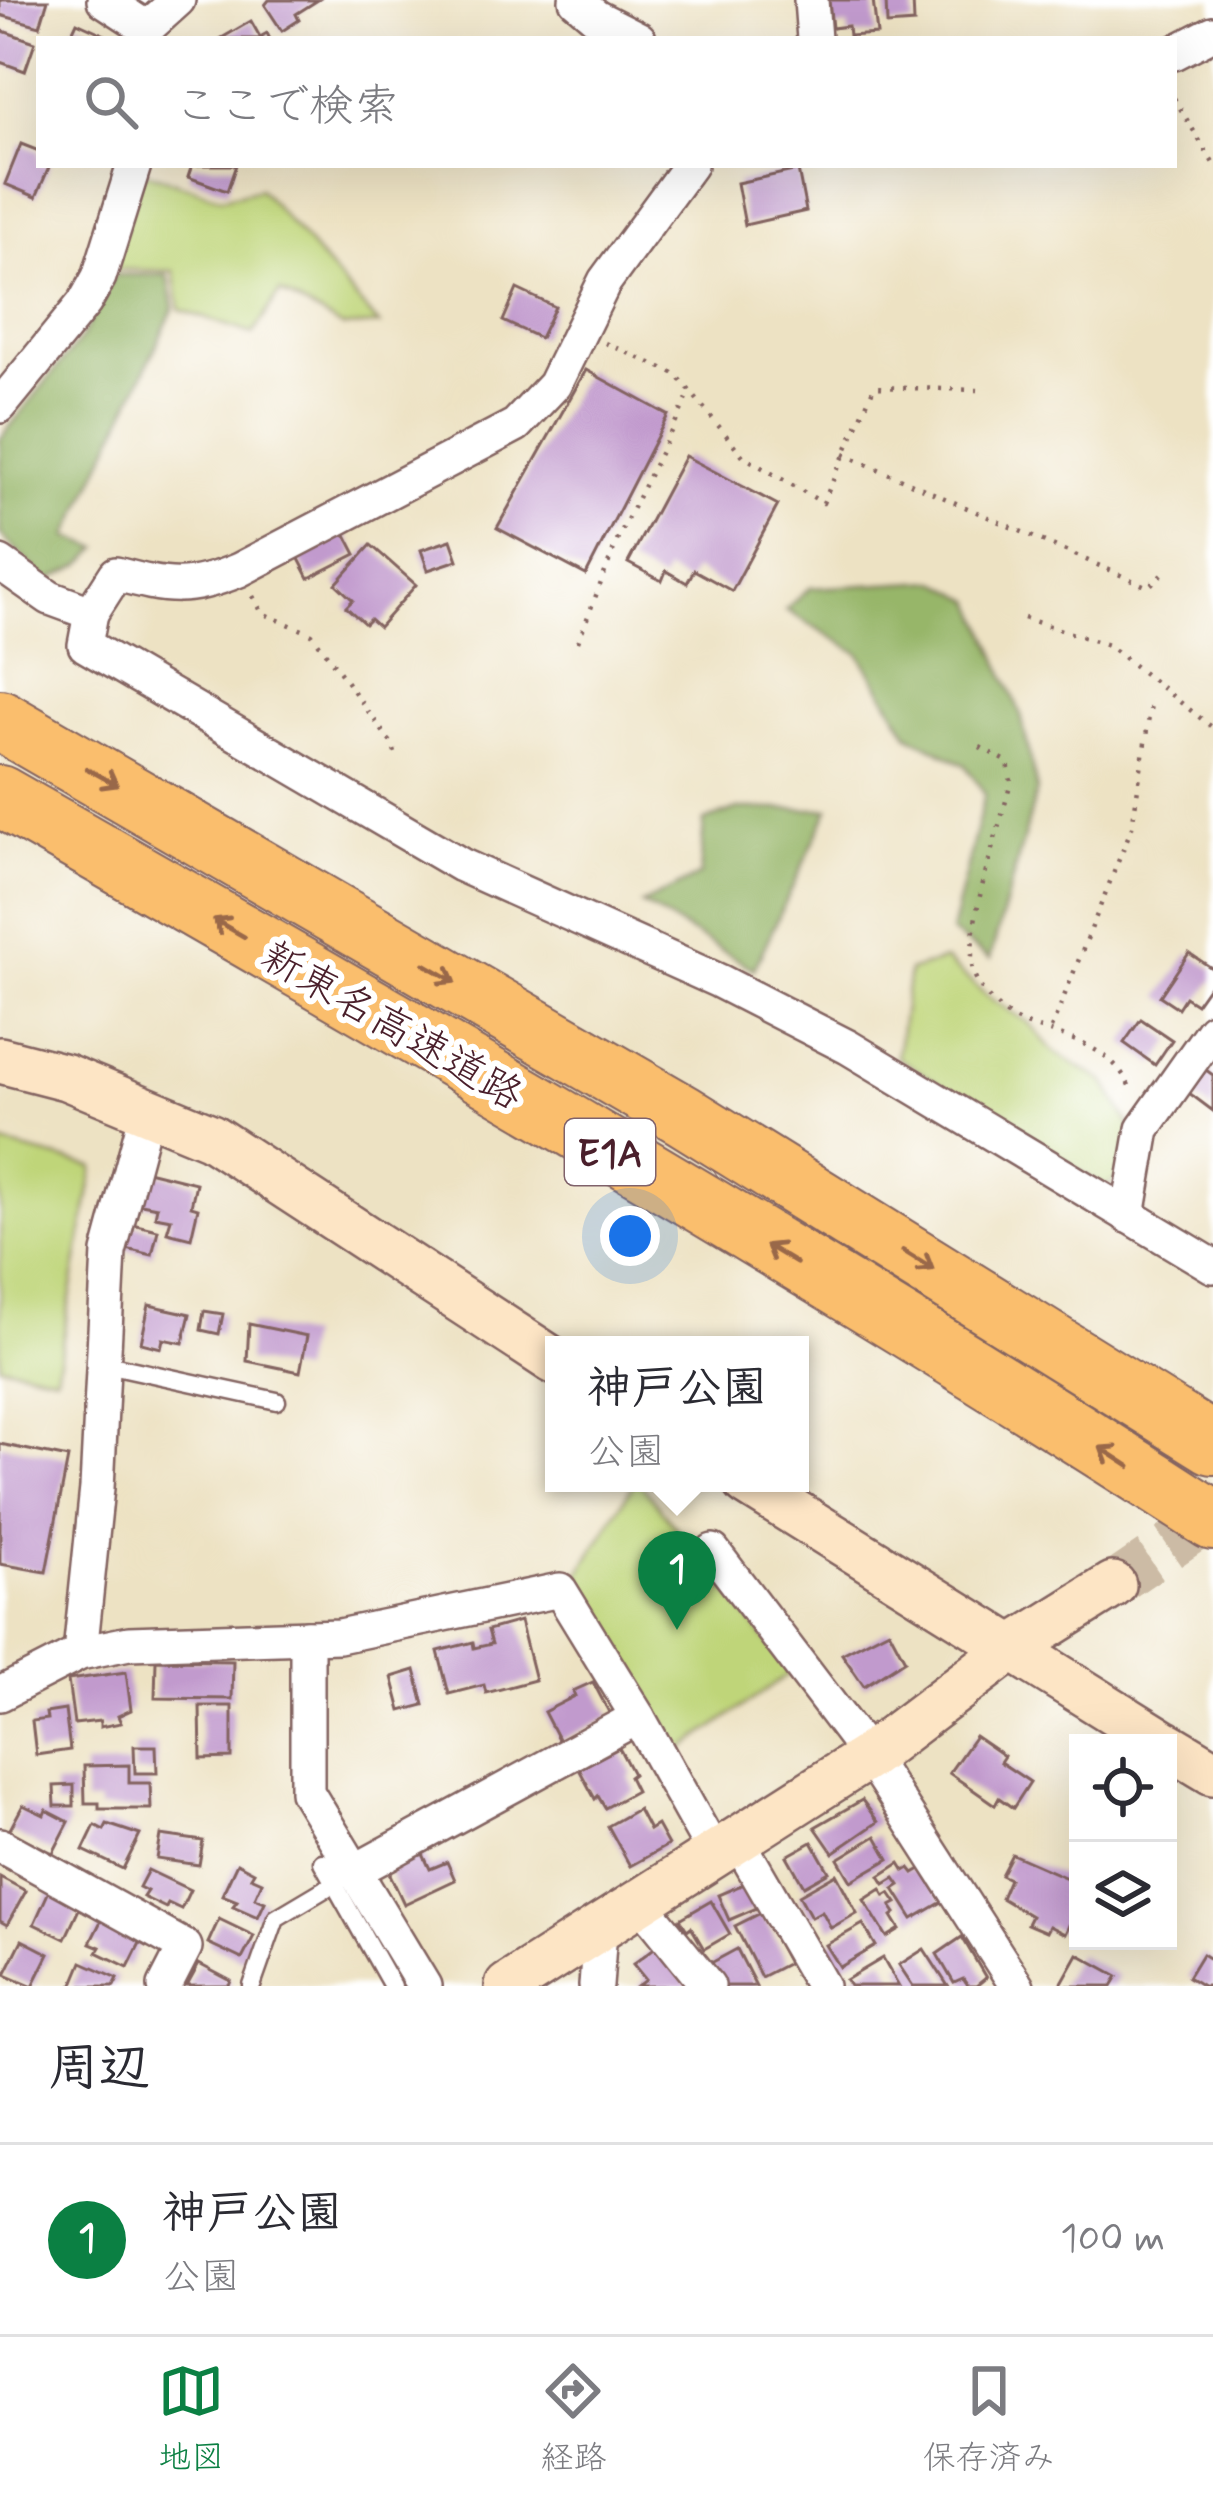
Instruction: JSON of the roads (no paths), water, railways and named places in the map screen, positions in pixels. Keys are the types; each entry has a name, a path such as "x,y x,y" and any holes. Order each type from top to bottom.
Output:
{"highway":[{"name":"新東名高速道路","path":"0,720 682,1115 1213,1444"},
{"name":"新東名高速道路","path":"0,796 652,1177 1088,1439 1213,1520"}],"street":[{"path":"104,0 150,34 178,0"},
{"path":"577,0 596,17 633,36"},
{"path":"811,0 814,36"},
{"path":"1177,51 1213,33"},
{"path":"0,406 85,302 99,277 133,168"},
{"path":"688,168 605,281 554,385 516,425 199,587 116,574 91,613 85,645 461,865 719,981 848,1047 1213,1266"},
{"path":"0,563 50,598 91,613"},
{"path":"1128,1216 1144,1129 1213,1030"},
{"path":"0,1060 66,1077 211,1137 545,1355"},
{"path":"80,1653 97,1488 109,1252 148,1108"},
{"path":"760,1492 1149,1734"},
{"path":"713,1552 869,1756 1017,1986"},
{"path":"508,1986 869,1756 1009,1650 1113,1585"},
{"path":"0,1694 80,1653 164,1640 339,1636 560,1590 638,1717 823,1986"},
{"path":"307,1636 307,1792 337,1872 424,1986"},
{"path":"337,1872 638,1717"},
{"path":"1177,1751 1213,1772"},
{"path":"0,1845 185,1947 165,1986"},
{"path":"640,1902 708,1986"},
{"path":"596,1986 600,1929"}],"lane":[{"path":"102,1363 278,1401"},
{"path":"252,1986 276,1918 337,1872 392,1986"}],"tunnel":[{"path":"1113,1585 1213,1517"}],"place":[{"name":"神戸公園","path":"677,1630"}]}
